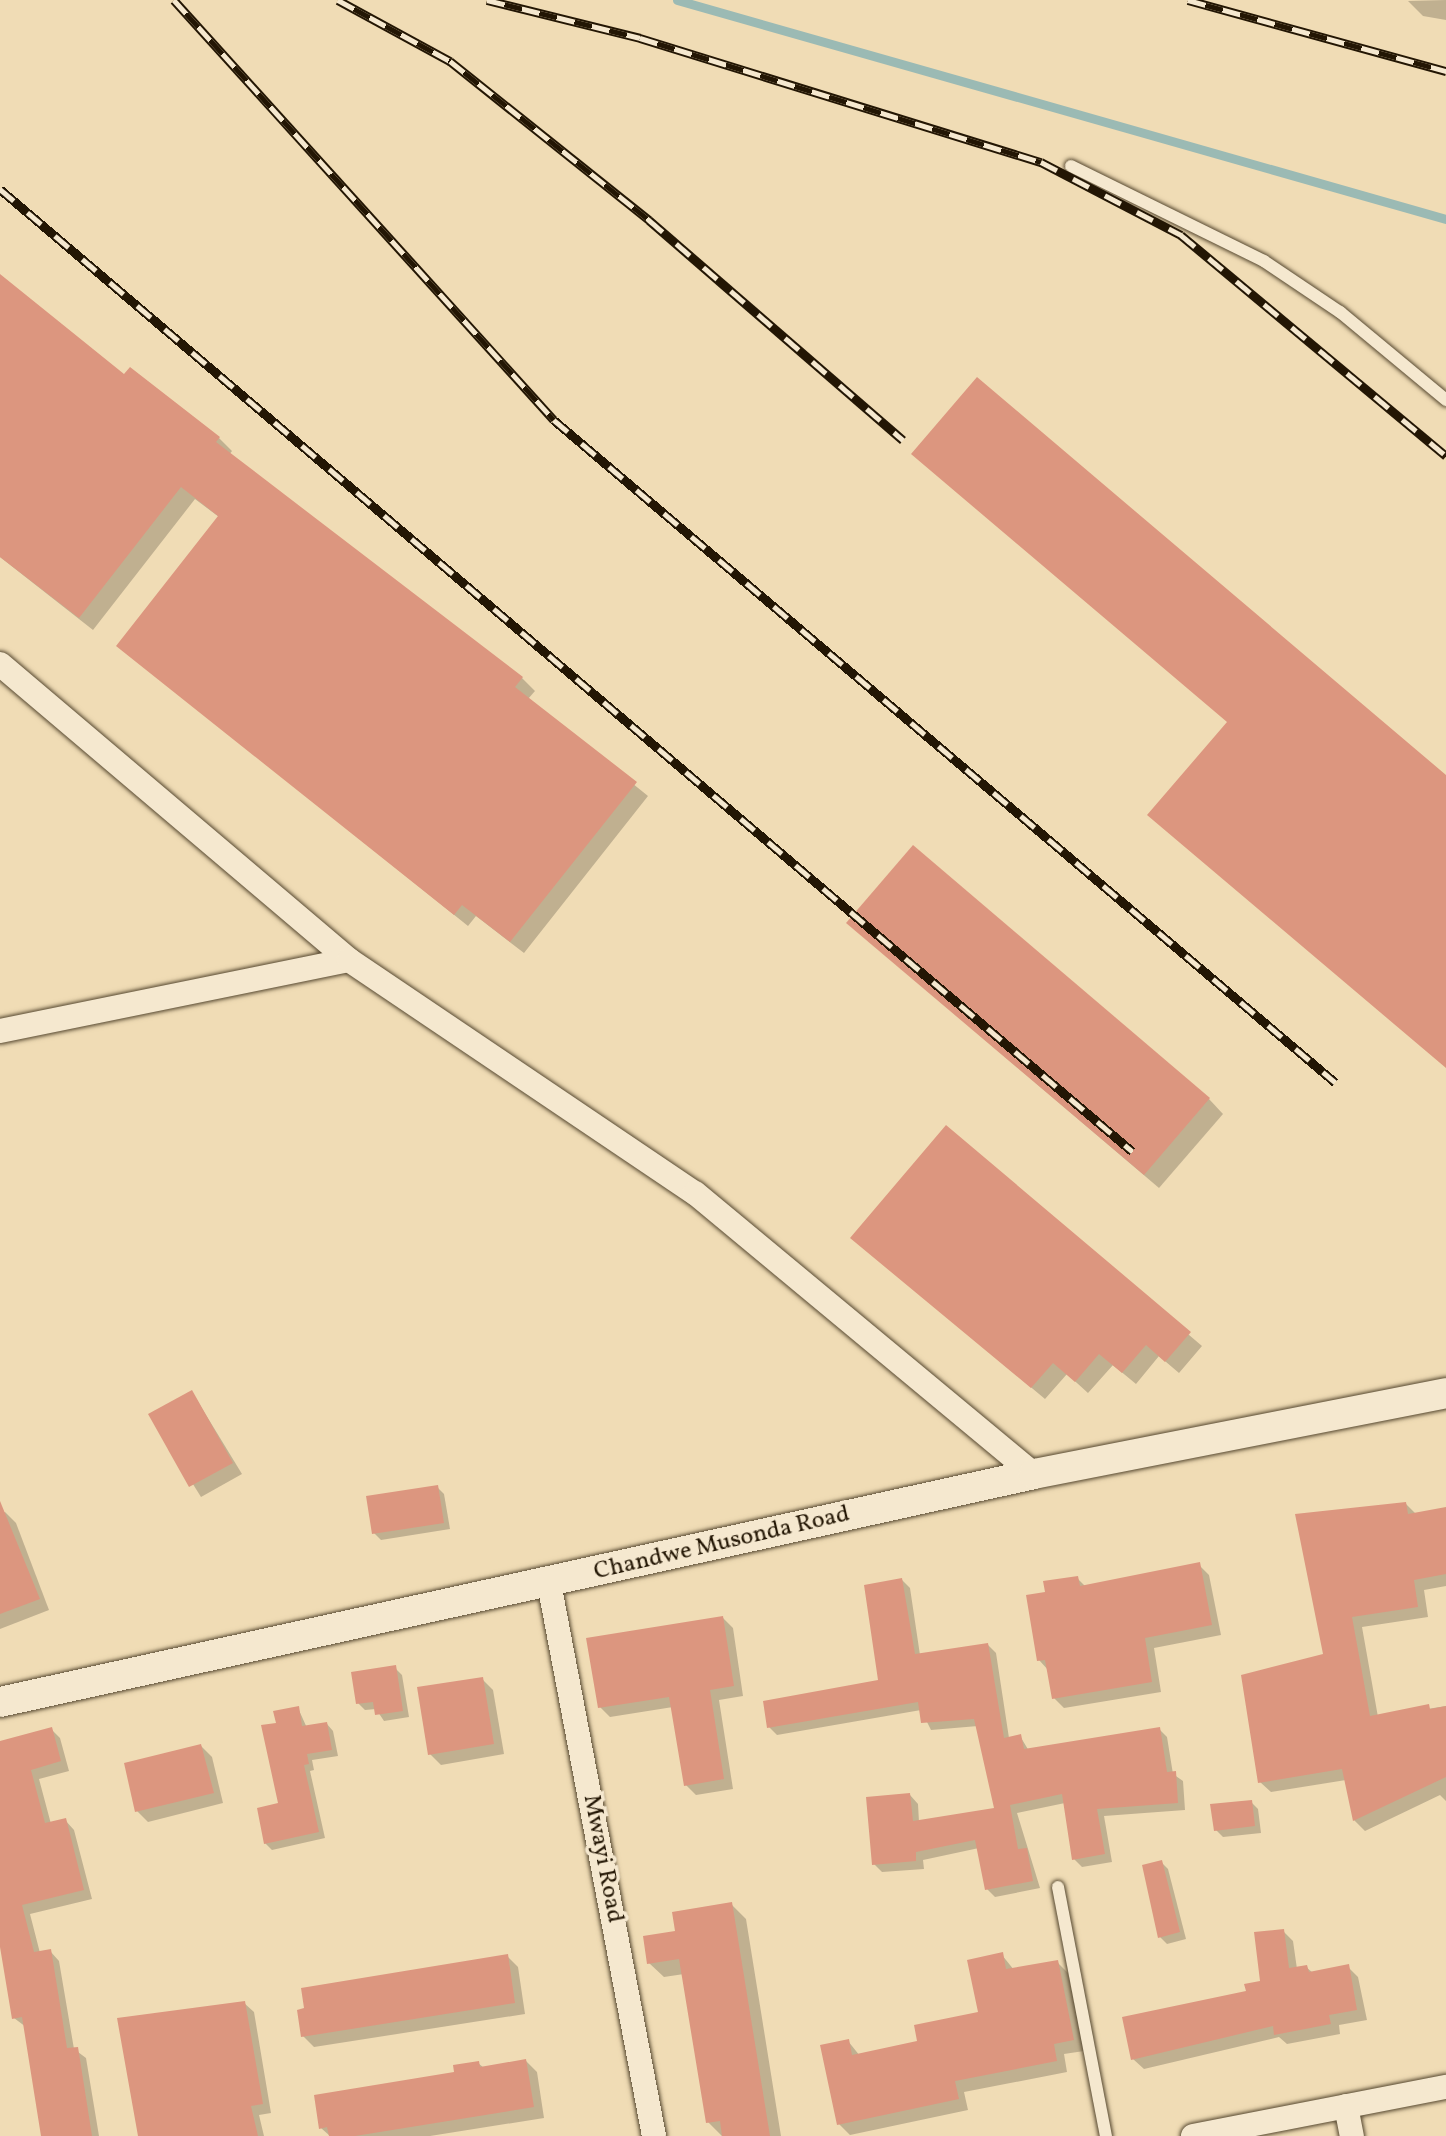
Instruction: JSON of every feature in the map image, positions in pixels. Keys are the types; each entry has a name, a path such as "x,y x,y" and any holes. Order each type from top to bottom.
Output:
{"street":[{"path":"0,664 349,960 695,1193 1034,1474"},
{"path":"0,1031 349,960"},
{"name":"Chandwe Musonda Road","path":"0,1702 1034,1474 1446,1393"},
{"name":"Mwayi Road","path":"549,1583 654,2136"},
{"path":"1193,2136 1446,2087"},
{"path":"1346,2106 1352,2136"}],"lane":[{"path":"1071,166 1264,261 1340,312 1446,400"},
{"path":"1058,1887 1106,2136"}],"building":[{"path":"0,274 124,374 130,367 220,437 216,442 523,677 515,687 637,782 510,942 462,905 454,915 116,646 218,516 181,487 79,618 0,557"},
{"path":"977,377 1446,775 1446,1068 1147,815 1227,722 911,454"},
{"path":"913,845 1210,1098 1144,1175 846,923"},
{"path":"946,1125 1191,1332 1165,1362 1146,1345 1122,1373 1099,1354 1075,1382 1053,1363 1031,1388 850,1238"},
{"path":"192,1390 233,1463 189,1487 148,1414"},
{"path":"438,1485 444,1523 372,1534 366,1496"},
{"path":"0,1501 40,1599 0,1614"},
{"path":"1406,1502 1408,1514 1446,1507 1446,1574 1414,1580 1418,1607 1352,1617 1370,1716 1429,1704 1430,1709 1446,1706 1446,1777 1353,1821 1342,1769 1258,1783 1241,1675 1323,1654 1295,1514"},
{"path":"1200,1562 1212,1625 1145,1638 1152,1682 1052,1699 1045,1660 1037,1661 1026,1595 1045,1592 1043,1581 1078,1576 1080,1586"},
{"path":"902,1578 915,1654 988,1643 1004,1738 1021,1734 1024,1749 1160,1727 1167,1772 1176,1771 1178,1803 1097,1809 1105,1854 1072,1860 1062,1794 1010,1805 1018,1849 1027,1848 1033,1881 985,1890 975,1840 916,1852 916,1861 872,1865 866,1797 910,1793 913,1821 994,1808 974,1719 921,1723 918,1702 767,1728 763,1701 878,1680 864,1585"},
{"path":"723,1616 734,1686 710,1690 724,1779 684,1786 669,1697 598,1708 586,1638"},
{"path":"396,1665 403,1711 375,1715 373,1702 356,1704 351,1672"},
{"path":"483,1677 494,1744 428,1755 417,1687"},
{"path":"299,1706 302,1726 327,1722 332,1750 307,1754 309,1764 304,1765 319,1832 264,1844 257,1808 278,1803 261,1725 276,1723 273,1711"},
{"path":"52,1727 61,1761 31,1770 45,1823 66,1818 84,1890 22,1905 34,1952 51,1949 67,2048 78,2047 92,2136 41,2136 22,2017 12,2019 0,1947 0,1741"},
{"path":"201,1744 214,1793 135,1812 124,1763"},
{"path":"1252,1800 1255,1826 1214,1831 1210,1804"},
{"path":"1162,1860 1180,1932 1158,1938 1142,1865"},
{"path":"732,1902 770,2136 722,2136 720,2121 706,2123 679,1959 647,1964 643,1936 675,1931 672,1912"},
{"path":"1284,1929 1289,1968 1307,1965 1309,1972 1349,1964 1357,2010 1329,2015 1331,2024 1274,2035 1273,2026 1131,2060 1122,2017 1246,1991 1244,1984 1260,1981 1254,1932"},
{"path":"1003,1952 1006,1969 1058,1960 1074,2040 1054,2044 1057,2061 955,2081 959,2099 837,2125 820,2045 849,2039 852,2055 917,2041 914,2025 978,2012 967,1960"},
{"path":"508,1954 515,2003 301,2037 297,2010 304,2008 301,1988"},
{"path":"245,2001 263,2104 251,2106 258,2136 138,2136 117,2018"},
{"path":"526,2059 534,2107 355,2136 329,2136 327,2127 319,2129 314,2095 454,2072 453,2065 479,2061 480,2067"}],"waterway":[{"path":"677,0 1446,219"}],"railway":[{"path":"174,0 554,420 1335,1082"},
{"path":"338,0 450,61 649,220 903,440"},
{"path":"487,0 640,38 1041,162 1181,235 1446,456"},
{"path":"1188,0 1446,71"},
{"path":"0,189 1132,1151"}]}
